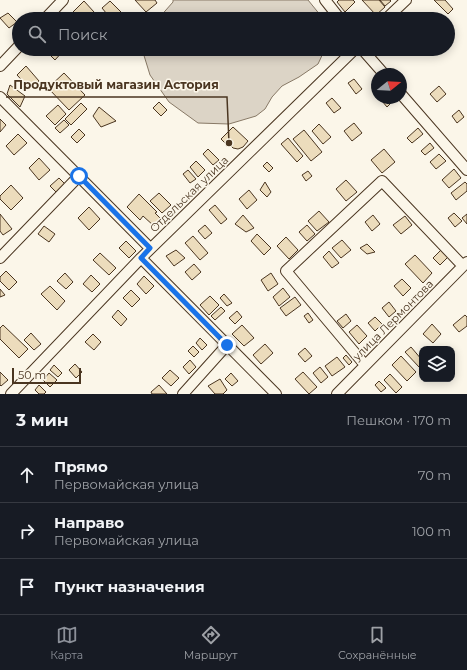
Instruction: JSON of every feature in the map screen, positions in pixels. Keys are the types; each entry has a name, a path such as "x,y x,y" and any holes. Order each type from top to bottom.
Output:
{"street":[{"path":"52,12 63,0"},
{"path":"325,0 334,12"},
{"path":"393,12 406,0"},
{"path":"0,66 12,53"},
{"name":"Отдельская улица","path":"11,394 150,248 348,56"},
{"path":"368,56 379,68"},
{"path":"0,97 150,248"},
{"path":"407,101 467,170"},
{"path":"0,258 79,176"},
{"path":"365,365 286,271 382,181 465,264"},
{"path":"141,258 276,394"},
{"name":"улица Лермонтова","path":"337,394 465,264"},
{"path":"182,394 227,345"}],"shaded area":[{"path":"173,0 308,0 318,12 164,12"},
{"path":"144,56 322,56 318,64 282,86 272,97 265,109 256,116 229,124 198,123 169,102 150,75"}],"building":[{"path":"135,0 155,0 157,3 146,12"},
{"path":"339,0 353,0 355,2 345,12 337,2"},
{"path":"362,0 379,0 385,7 379,12 373,12"},
{"path":"380,0 390,0 391,1 385,6"},
{"path":"434,0 445,0 453,9 450,12 446,12"},
{"path":"84,1 94,12 73,12"},
{"path":"110,1 121,12 105,12 102,8"},
{"path":"8,13 12,17 12,26 9,28 0,18"},
{"path":"51,56 59,56 55,60"},
{"path":"26,66 39,81 30,89 17,75"},
{"path":"64,73 85,95 69,110 48,88"},
{"path":"354,79 362,89 356,94 348,83"},
{"path":"10,85 25,96 20,107 7,94"},
{"path":"439,86 446,94 437,102 430,94"},
{"path":"332,98 341,108 334,113 326,103"},
{"path":"159,102 167,110 161,116 153,108"},
{"path":"81,103 87,109 71,125 65,119"},
{"path":"58,105 66,114 55,125 46,116"},
{"path":"99,107 116,121 101,127 93,116"},
{"path":"459,110 464,117 457,123 452,116"},
{"path":"0,119 6,125 0,132"},
{"path":"64,120 69,125 60,133 55,128"},
{"path":"354,123 362,133 352,141 344,131"},
{"path":"319,124 331,137 323,144 312,131"},
{"path":"233,127 248,141 243,147 238,149 233,148 229,144 227,145 221,139"},
{"path":"418,128 423,134 412,143 407,138"},
{"path":"79,129 85,135 77,143 71,137"},
{"path":"304,130 322,152 311,161 293,139"},
{"path":"18,134 27,143 14,155 6,146"},
{"path":"288,138 303,156 297,162 281,144"},
{"path":"430,143 434,148 425,155 421,151"},
{"path":"208,149 219,160 213,165 203,154"},
{"path":"384,149 395,162 382,173 371,160"},
{"path":"439,154 446,161 436,169 430,162"},
{"path":"39,158 50,170 39,180 29,168"},
{"path":"196,161 205,170 198,177 190,167"},
{"path":"267,162 273,168 269,172 263,166"},
{"path":"454,169 461,178 449,188 442,180"},
{"path":"188,170 196,179 190,183 183,174"},
{"path":"308,171 312,176 306,181 302,175"},
{"path":"59,178 65,184 56,192 50,186"},
{"path":"346,180 357,192 346,201 336,189"},
{"path":"265,182 271,192 267,197 260,190"},
{"path":"465,182 467,184 467,191 456,200 451,193"},
{"path":"11,185 23,198 11,210 0,199 0,196"},
{"path":"249,190 257,200 247,209 239,199"},
{"path":"159,193 171,205 162,213 150,201"},
{"path":"139,194 157,212 155,213 161,219 154,226 143,216 140,220 127,207"},
{"path":"215,205 227,219 221,224 209,210"},
{"path":"89,207 100,219 89,230 78,218"},
{"path":"319,211 329,222 317,231 308,221"},
{"path":"454,213 462,221 455,227 448,218"},
{"path":"0,214 12,229 3,235 0,231"},
{"path":"467,214 467,224 462,218"},
{"path":"243,215 254,228 246,232 235,224"},
{"path":"373,215 380,224 372,231 365,222"},
{"path":"405,216 412,225 401,234 393,225"},
{"path":"205,225 212,233 205,239 198,231"},
{"path":"307,225 315,234 307,241 299,232"},
{"path":"44,226 55,234 49,242 38,234"},
{"path":"257,234 271,248 264,255 251,241"},
{"path":"193,236 208,253 200,260 185,243"},
{"path":"286,237 298,250 289,259 277,246"},
{"path":"342,240 351,250 341,258 332,248"},
{"path":"126,241 136,251 129,258 119,248"},
{"path":"367,244 375,252 367,254 360,248"},
{"path":"176,250 185,258 174,266 166,256"},
{"path":"441,250 448,257 440,265 433,258"},
{"path":"329,251 339,263 332,268 323,257"},
{"path":"100,253 116,268 109,275 93,260"},
{"path":"415,255 432,273 423,283 405,264"},
{"path":"194,264 201,272 192,280 185,272"},
{"path":"6,271 17,282 9,290 0,281 0,277"},
{"path":"65,273 73,282 66,289 57,281"},
{"path":"271,273 278,284 268,291 261,280"},
{"path":"91,275 100,284 92,292 83,284"},
{"path":"144,276 154,286 146,294 137,284"},
{"path":"402,279 411,288 403,296 394,286"},
{"path":"50,286 65,301 57,310 41,294"},
{"path":"283,288 290,297 279,306 273,297"},
{"path":"0,289 5,295 0,297"},
{"path":"131,290 140,299 132,307 123,298"},
{"path":"224,294 232,303 227,306 220,298"},
{"path":"210,296 219,305 209,315 200,305"},
{"path":"295,297 301,305 286,316 280,308"},
{"path":"389,302 396,311 389,317 382,308"},
{"path":"221,307 225,311 215,320 211,316"},
{"path":"118,310 127,319 121,326 112,317"},
{"path":"237,311 242,317 235,324 229,318"},
{"path":"308,313 313,320 309,323 304,316"},
{"path":"346,314 351,321 343,328 337,321"},
{"path":"465,315 467,317 467,326 459,332 453,325"},
{"path":"375,317 382,324 375,331 368,323"},
{"path":"432,324 441,334 433,343 423,334"},
{"path":"3,325 28,349 19,358 0,339 0,328"},
{"path":"242,325 254,338 244,346 232,334"},
{"path":"357,325 367,336 359,344 349,332"},
{"path":"31,333 41,344 34,350 24,340"},
{"path":"93,334 101,342 94,350 85,342"},
{"path":"200,338 207,345 202,350 196,343"},
{"path":"265,344 273,353 261,364 253,355"},
{"path":"193,346 199,352 194,357 188,351"},
{"path":"411,347 419,356 419,367 405,352"},
{"path":"305,348 312,356 305,362 298,354"},
{"path":"346,355 352,362 349,365 343,358"},
{"path":"401,356 416,372 407,381 392,365"},
{"path":"337,357 345,367 332,376 325,366"},
{"path":"190,360 196,367 189,374 183,367"},
{"path":"75,364 82,372 76,378 69,370"},
{"path":"54,365 62,373 58,377 50,370"},
{"path":"320,367 328,377 321,383 313,373"},
{"path":"170,370 179,378 171,386 162,378"},
{"path":"0,372 8,380 1,386 0,385"},
{"path":"303,372 317,387 309,394 295,379"},
{"path":"49,373 57,380 50,387 43,380"},
{"path":"231,373 238,381 232,386 225,379"},
{"path":"390,374 402,387 396,393 384,380"},
{"path":"220,379 227,390 223,394 215,394 208,386"},
{"path":"379,381 386,388 381,392 375,385"},
{"path":"39,385 46,392 44,394 39,394 35,390"},
{"path":"159,385 167,394 152,394 151,392"}],"place":[{"name":"Продуктовый магазин Астория","path":"229,143"}],"route":[{"path":"79,176 150,248 141,258 227,345"}]}
